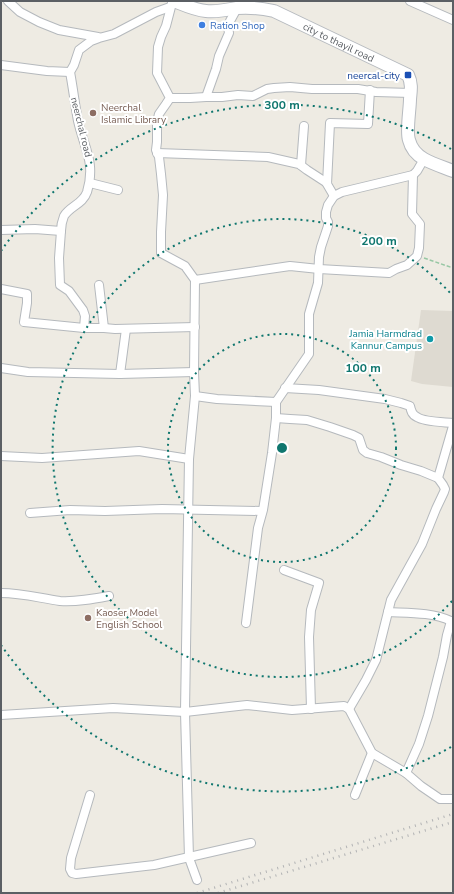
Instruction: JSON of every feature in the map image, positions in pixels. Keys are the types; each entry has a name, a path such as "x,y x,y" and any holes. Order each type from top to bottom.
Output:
{"main road":[{"name":"city to thayil road","path":"172,3 207,11 221,11 239,5 274,10 408,75 412,86 408,139 412,148 424,159 453,171"}],"street":[{"path":"8,1 20,12 58,30 99,38"},
{"path":"410,1 453,20"},
{"path":"1,65 47,71 70,72 80,50 91,41 114,34 172,3"},
{"path":"170,98 157,73 158,47 166,26 172,3"},
{"path":"206,97 225,39 229,32 228,27 230,21 239,5"},
{"name":"neerchal road","path":"70,72 78,122 91,164 90,183 86,195 83,200 64,215 62,221 59,258 60,285 69,291 82,310 84,316 84,328"},
{"path":"170,98 222,97 238,95 253,96 267,89 290,87 312,89 358,89 376,92 411,93"},
{"path":"334,196 327,184 330,123 368,124 370,90"},
{"path":"170,98 159,114 157,122 156,150 159,157 162,195 161,254 185,266 196,280 194,372 195,396 189,459 185,712 189,858 197,880"},
{"path":"300,165 304,126"},
{"path":"157,154 268,157 299,164 328,183"},
{"path":"196,280 290,266 319,270 388,272 407,265 417,256 419,248 420,224 412,214 413,176 424,159"},
{"path":"246,623 258,528 270,468 276,418 276,402 309,354 309,314 318,283 321,247 328,226 326,212 328,205 334,196 342,192 413,176"},
{"path":"90,183 118,190"},
{"path":"1,230 35,229 61,231"},
{"path":"99,285 104,328"},
{"path":"1,289 27,294 24,322 84,328 126,329 195,327"},
{"path":"120,374 126,329"},
{"path":"1,368 28,372 120,374 194,372"},
{"path":"285,388 320,390 385,399 410,406 412,412 417,418 453,425 438,478"},
{"path":"195,396 217,399 276,402"},
{"path":"276,418 307,420 353,434 359,438 362,444 362,450 367,453 438,478 443,485 444,492 422,544 391,600 376,660 350,709"},
{"path":"1,456 42,458 139,451 189,459"},
{"path":"30,513 70,510 105,511 162,509 262,511"},
{"path":"284,570 319,583 311,610 309,637 311,709"},
{"path":"1,593 14,593 60,601 89,600 109,596"},
{"path":"388,612 428,615 452,621 447,634 443,657 428,716 406,773"},
{"path":"1,715 113,708 185,712 247,705 292,710 344,706 350,709 372,753 406,773 421,786 440,799 453,799"},
{"path":"355,795 372,753"},
{"path":"90,795 71,858 70,869 72,874 154,865 251,843"}],"path":[{"path":"417,256 453,268"}],"shaded area":[{"path":"421,310 453,311 453,387 422,384 411,381"}],"railway":[{"path":"197,893 453,814"},
{"path":"218,893 453,822"}],"place":[{"name":"Ration Shop","path":"202,25"},
{"name":"neercal-city","path":"408,75"},
{"name":"Neerchal Islamic Library","path":"93,113"},
{"name":"Jamia Harmdrad Kannur Campus","path":"430,339"},
{"name":"Kaoser Model English School","path":"88,618"}]}
